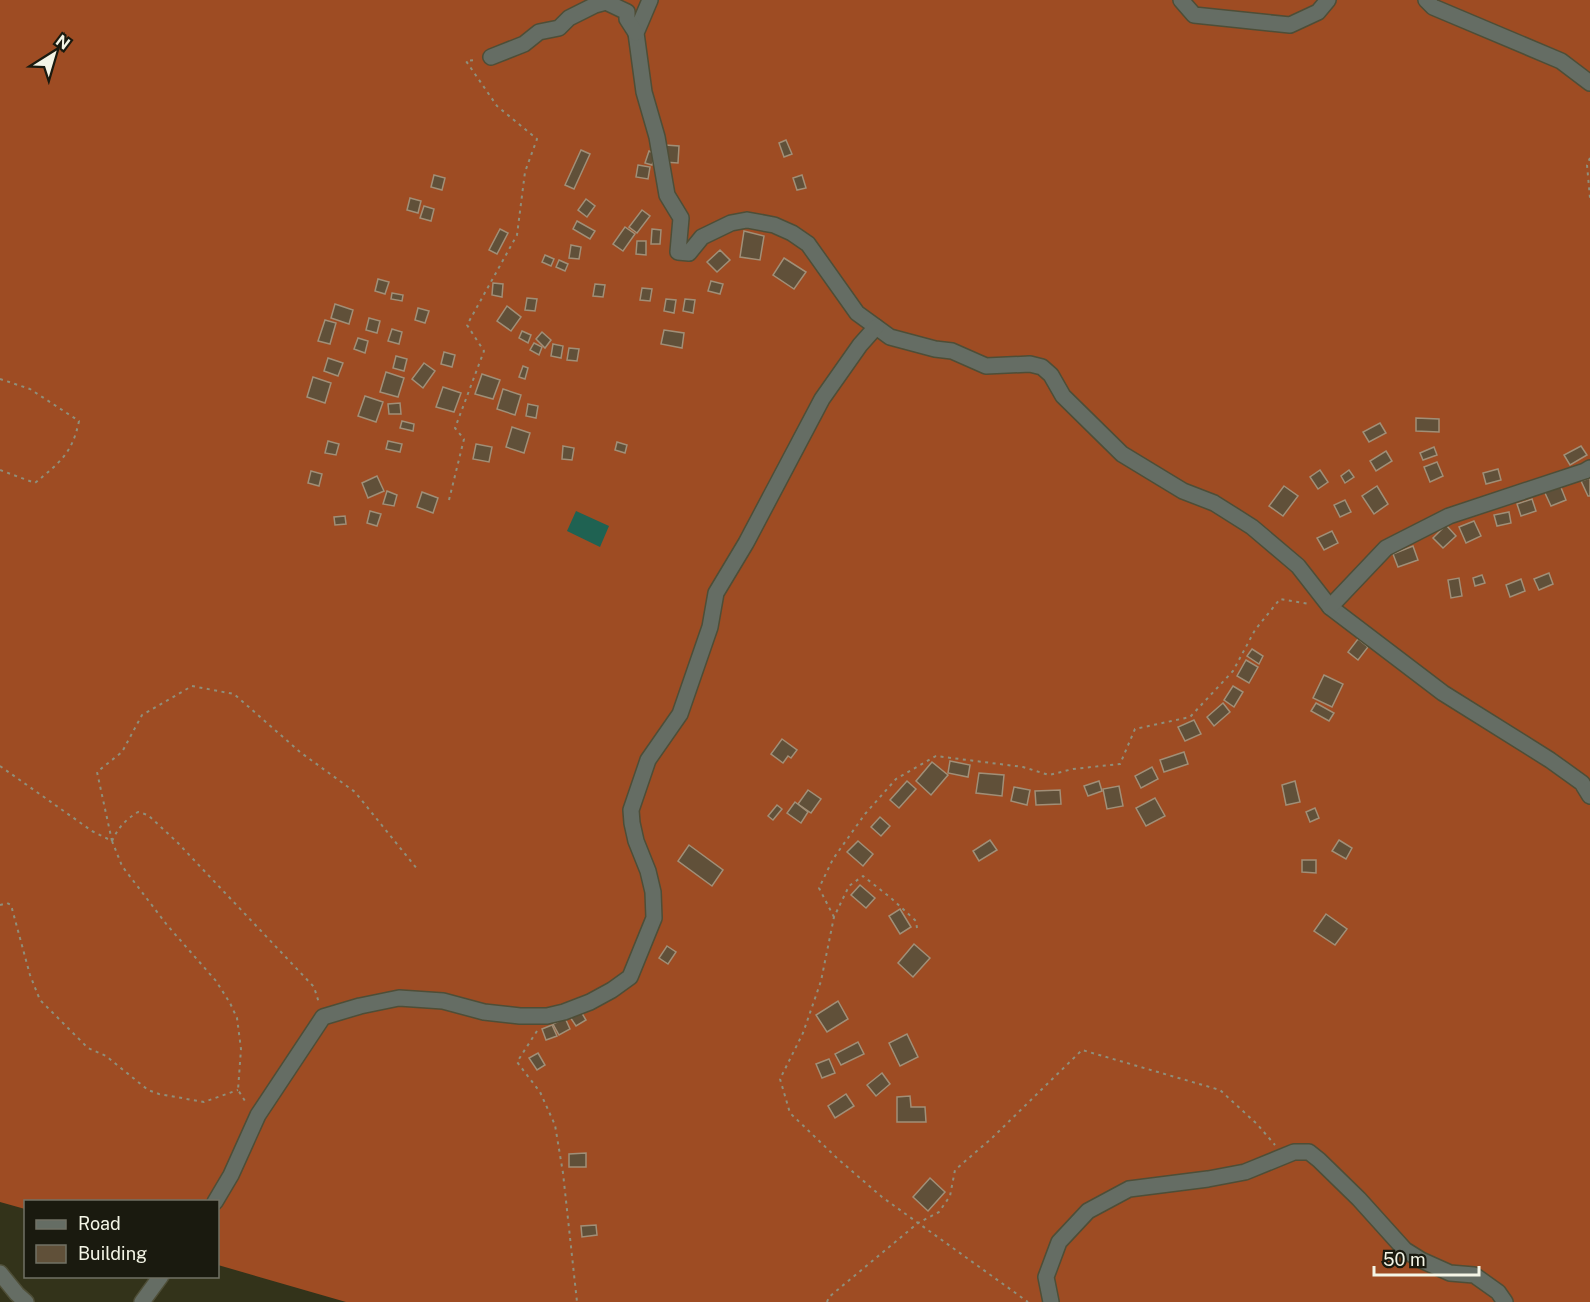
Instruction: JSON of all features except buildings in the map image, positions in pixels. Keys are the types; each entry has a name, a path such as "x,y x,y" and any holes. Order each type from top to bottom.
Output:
{"street":[{"path":"636,33 650,0"},
{"path":"1181,0 1194,15 1290,25 1318,12 1328,0"},
{"path":"1426,0 1433,7 1561,61 1590,83"},
{"path":"491,57 524,44 539,32 559,28 569,18 595,5 606,3 627,12 627,19 636,33 644,92 657,137 667,195 681,218 678,252 689,253 702,237 731,223 747,220 774,225 808,244 857,313 890,338 952,351 986,366 1030,364 1042,367 1051,375 1063,396 1122,454 1183,490 1214,503 1252,527 1298,566 1330,607 1443,693 1550,760 1582,783 1590,796"},
{"path":"216,1200 231,1175 256,1119 323,1017 399,998 443,1002 484,1012 547,1016 590,1002 630,977 654,918 653,892 634,832 631,810 648,760 680,714 710,627 716,593 746,543 822,399 853,354 876,327"},
{"path":"1330,607 1386,548 1449,516 1590,468"},
{"path":"1051,1302 1046,1277 1059,1242 1088,1211 1129,1189 1245,1172 1294,1152 1309,1152 1319,1160 1406,1250 1421,1260 1450,1273 1474,1275 1498,1292 1505,1302"},
{"path":"0,1273 17,1294 27,1302"},
{"path":"142,1302 160,1278"}],"path":[{"path":"449,500 464,439 455,428 484,351 467,325 518,235 525,172 537,139 497,106 466,62 491,57"},
{"path":"1590,158 1587,165 1590,198"},
{"path":"0,379 30,389 79,420 75,439 64,458 35,483 0,470"},
{"path":"834,917 819,888 833,859 865,814 896,778 936,756 1023,767 1049,775 1073,769 1120,764 1135,729 1190,717 1233,671 1256,630 1280,599 1330,607"},
{"path":"256,1119 238,1090 241,1049 237,1018 216,981 167,925 122,866 112,841 97,772 122,752 142,715 192,686 234,694 300,752 355,792 418,870"},
{"path":"0,766 92,831 112,841"},
{"path":"112,841 121,824 130,817 138,812 148,815 177,842 314,987 323,1017"},
{"path":"917,928 916,921 863,876 849,886 834,917 821,981 803,1034 780,1079 790,1113 882,1197 1028,1302"},
{"path":"0,905 12,904 30,975 40,1000 88,1048 106,1056 148,1090 159,1094 204,1102 238,1090"},
{"path":"547,1016 517,1062 540,1092 555,1125 563,1173 577,1302"},
{"path":"827,1302 918,1223 939,1212 950,1196 955,1170 992,1138 1082,1050 1220,1090 1257,1124 1285,1156"}],"shaded area":[{"path":"0,0 1590,0 1590,1302 346,1302 219,1265 219,1200 24,1200 24,1209 0,1202"}],"water":[{"path":"576,511 609,526 600,547 567,531"}]}
